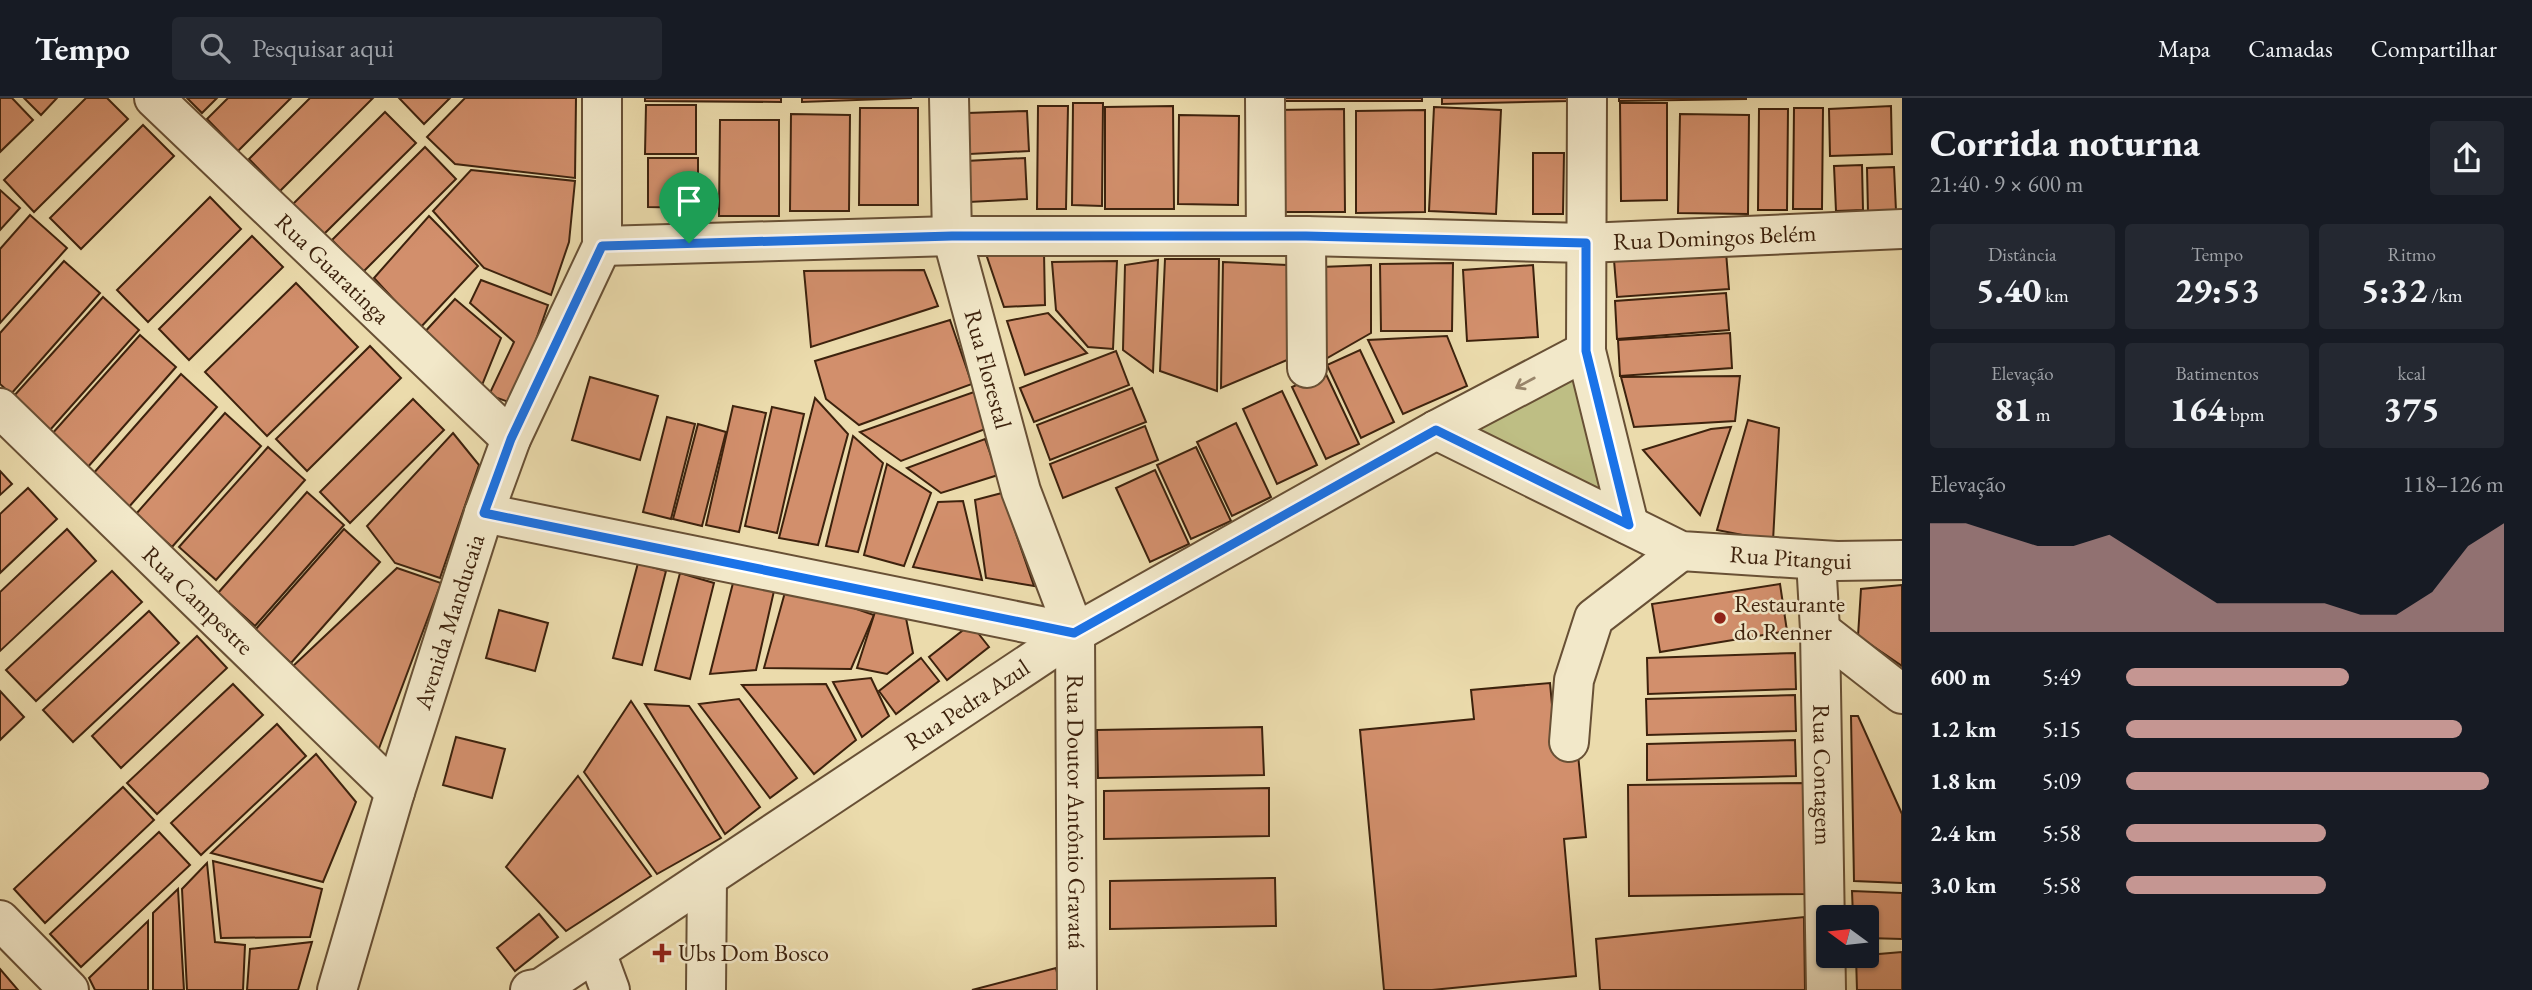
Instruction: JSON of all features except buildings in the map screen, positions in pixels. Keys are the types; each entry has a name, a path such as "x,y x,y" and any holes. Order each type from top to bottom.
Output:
{"street":[{"name":"Rua Guaratinga","path":"154,98 511,439"},
{"name":"Avenida Manducaia","path":"337,990 395,792 484,513 511,439 602,246 603,98"},
{"name":"Rua Florestal","path":"949,98 952,236 1021,491 1074,633"},
{"path":"1265,98 1266,236"},
{"path":"1587,98 1586,351 1629,525"},
{"name":"Rua Domingos Belém","path":"602,246 952,236 1306,236 1586,243 1902,229"},
{"path":"1306,236 1307,368"},
{"name":"Rua Pedra Azul","path":"530,990 541,988 596,952 1074,633 1436,430 1586,351"},
{"name":"Rua Campestre","path":"0,408 395,792"},
{"path":"1436,430 1681,551 1594,618 1574,680 1569,742"},
{"path":"484,513 1074,633"},
{"name":"Rua Pitangui","path":"1681,551 1816,560 1902,559"},
{"name":"Rua Contagem","path":"1816,560 1820,630 1826,990"},
{"path":"1820,630 1902,694"},
{"name":"Rua Doutor Antônio Gravatá","path":"1074,633 1077,990"},
{"path":"706,990 707,878"},
{"path":"0,920 69,990"},
{"path":"596,952 610,990"}],"green space":[{"path":"1577,371 1617,512 1465,428"}],"place":[{"name":"Restaurante do Renner","path":"1720,618"},
{"name":"Ubs Dom Bosco","path":"662,953"}],"route":[{"path":"952,236 1306,236 1586,243 1586,351 1629,525 1436,430 1074,633 484,513 511,439 602,246 689,243 952,236"}]}
